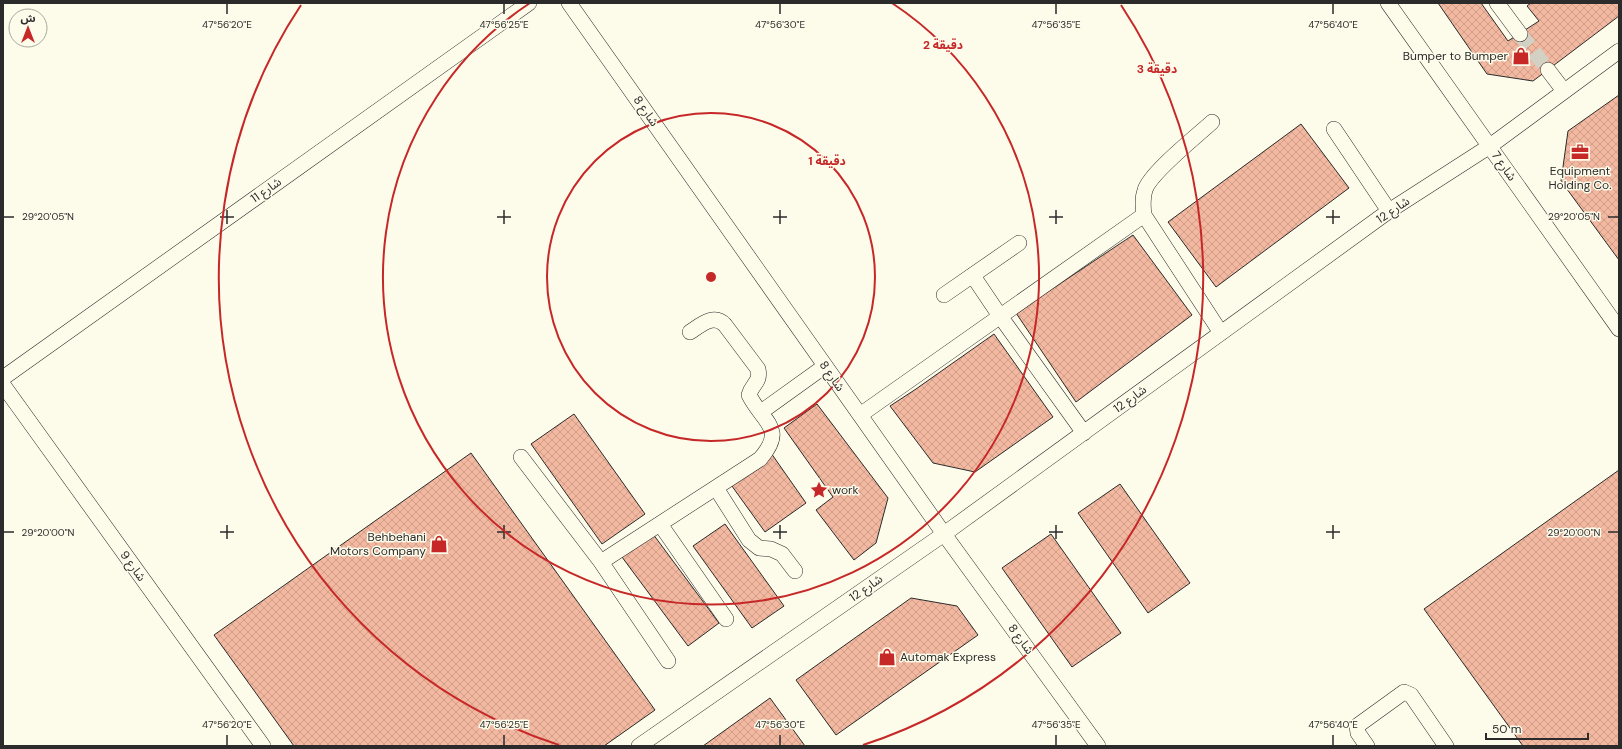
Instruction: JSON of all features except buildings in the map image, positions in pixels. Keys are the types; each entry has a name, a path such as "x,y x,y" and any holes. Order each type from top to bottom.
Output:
{"street":[{"name":"شارع 11","path":"3,378 529,3"},
{"name":"شارع 8","path":"570,3 944,534 1098,746"},
{"name":"شارع 7","path":"1388,3 1619,329"},
{"path":"1497,3 1520,34"},
{"name":"شارع 12","path":"639,746 944,534 1389,211 1490,146 1619,51"},
{"path":"1548,70 1564,91"},
{"path":"1212,122 1154,176 1145,189 1142,203 1144,215 1221,333"},
{"path":"1334,129 1389,211"},
{"path":"860,415 1144,215"},
{"path":"944,295 1019,243"},
{"path":"973,276 1084,433"},
{"path":"600,562 760,459 768,450 772,440 772,430 749,395 751,389 758,382 760,376 758,369 725,325 721,321 709,320 690,332"},
{"path":"761,412 825,366"},
{"name":"شارع 9","path":"3,385 263,746"},
{"path":"521,457 600,562 668,661"},
{"path":"716,488 749,540 759,548 771,549 782,554 795,571"},
{"path":"660,524 726,619"},
{"path":"1367,746 1358,733 1357,726 1404,692 1411,695 1446,746"}],"tunnel":[{"path":"1520,34 1548,70"}],"place":[{"name":"Bumper to Bumper","path":"1521,56"},
{"name":"Equipment Holding Co.","path":"1580,152"},
{"name":"work","path":"819,490"},
{"name":"Behbehani Motors Company","path":"439,544"},
{"name":"Automak Express","path":"887,657"}]}
